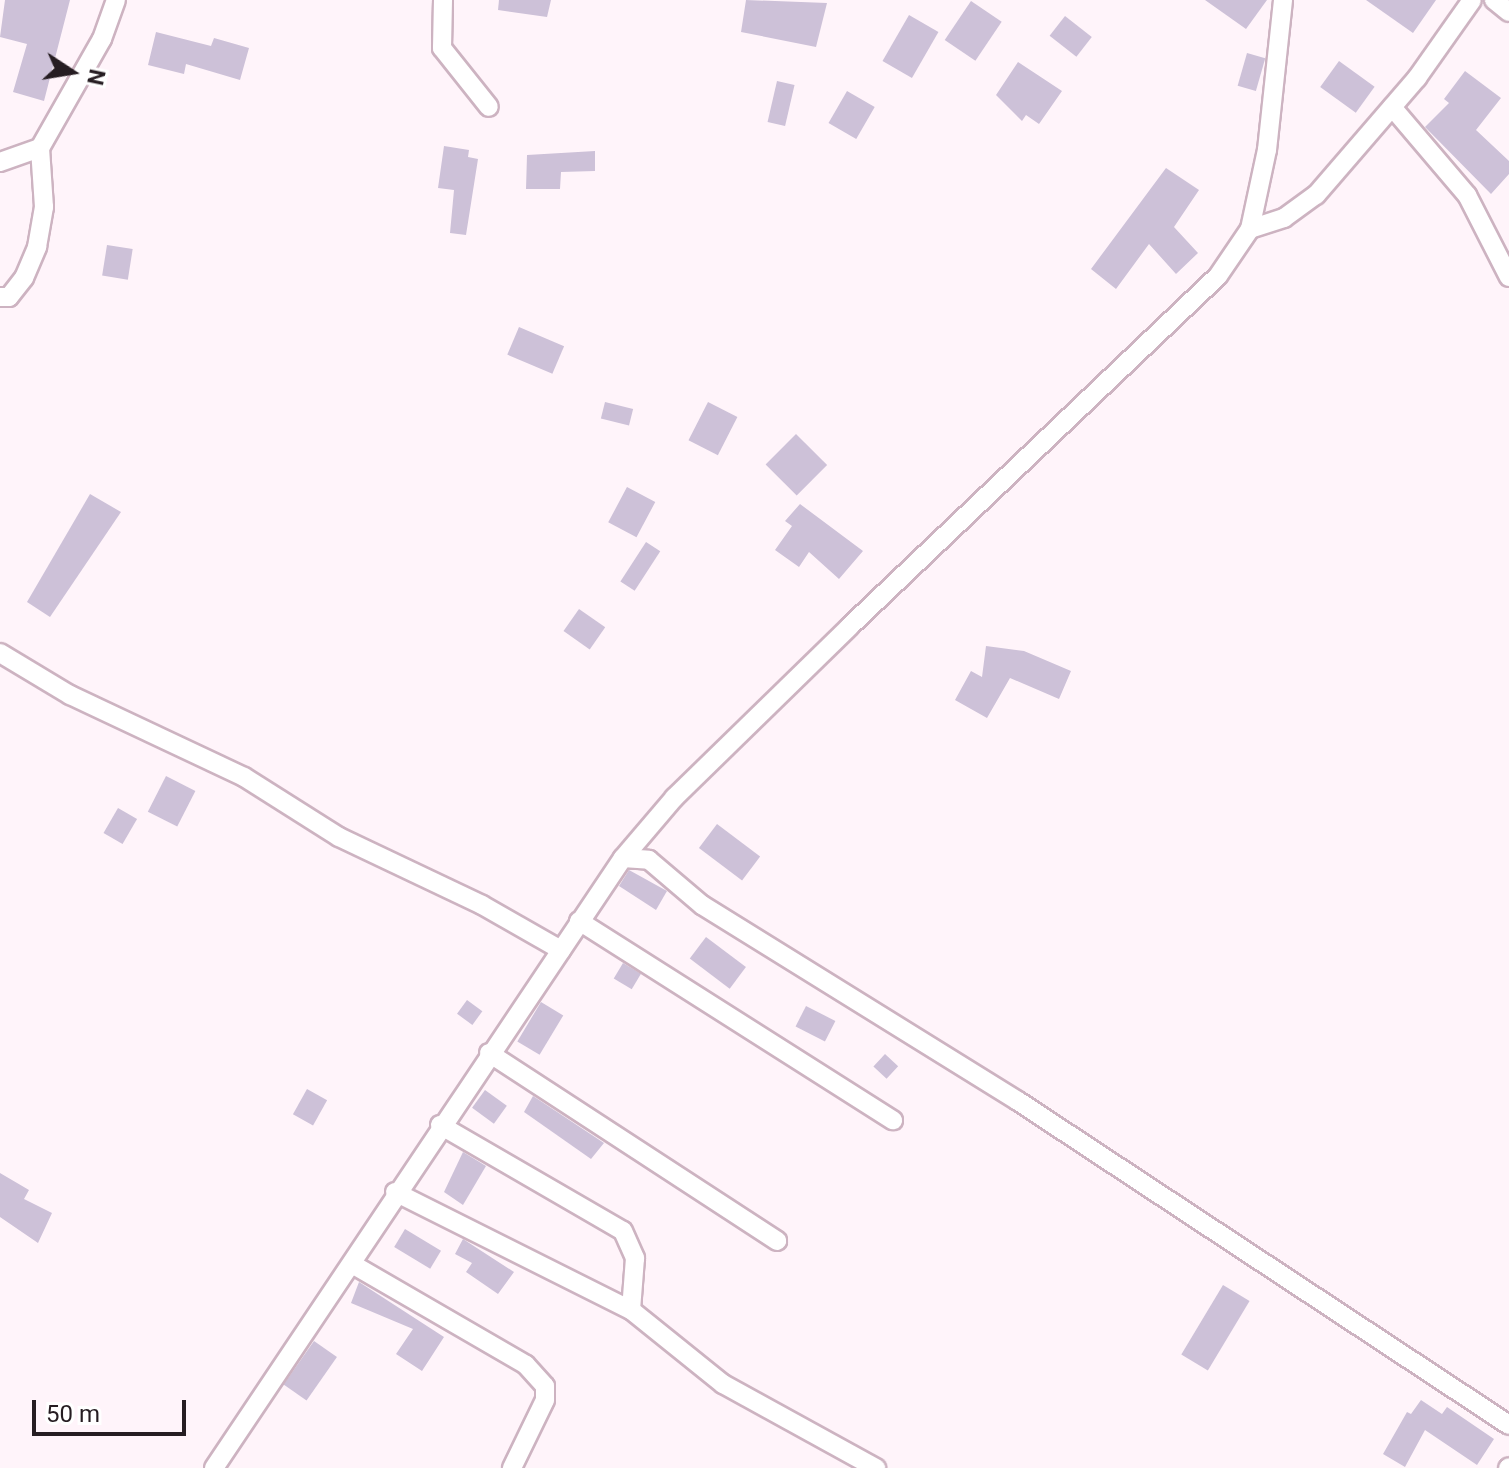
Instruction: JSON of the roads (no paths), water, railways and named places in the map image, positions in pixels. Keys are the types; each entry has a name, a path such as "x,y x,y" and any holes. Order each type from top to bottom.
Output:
{"street":[{"path":"0,297 9,297 24,278 37,247 44,207 40,148 102,39 116,0"},
{"path":"443,0 442,48 489,107"},
{"path":"214,1468 352,1264 395,1192 623,858 647,830 849,627 1218,276 1250,229 1267,150 1283,0"},
{"path":"1250,229 1284,218 1316,195 1392,107 1472,0"},
{"path":"1494,0 1509,12"},
{"path":"1392,107 1467,195 1509,277"},
{"path":"0,162 40,148"},
{"path":"0,653 70,695 244,777 339,837 482,905 561,950"},
{"path":"647,830 649,860"},
{"path":"623,858 649,860 702,905 1018,1101 1509,1425"},
{"path":"579,921 893,1120"},
{"path":"489,1053 777,1241"},
{"path":"440,1125 623,1231 635,1258 631,1310"},
{"path":"395,1192 631,1310 723,1384 876,1468"},
{"path":"352,1264 526,1365 545,1386 545,1400 512,1468"}]}
